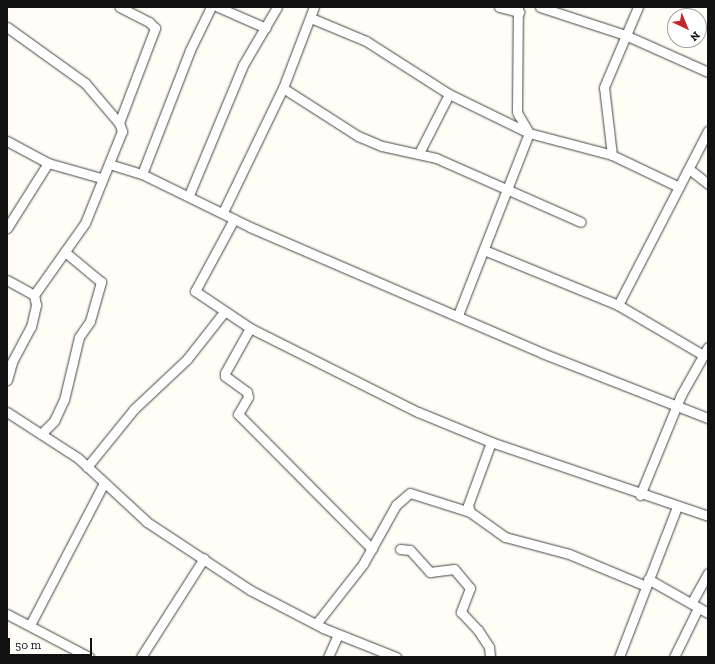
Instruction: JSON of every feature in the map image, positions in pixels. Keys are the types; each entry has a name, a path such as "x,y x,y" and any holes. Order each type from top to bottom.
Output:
{"street":[{"path":"7,380 12,362 31,327 36,305 34,295 65,252 92,208 101,178 109,164 121,135 119,123 155,28 149,22 120,7"},
{"path":"142,174 190,50 211,7"},
{"path":"218,7 266,28"},
{"path":"189,195 243,65 277,7"},
{"path":"223,212 283,88 314,7"},
{"path":"499,7 519,9 517,112 530,133"},
{"path":"540,7 625,35 708,72"},
{"path":"612,155 603,94 625,35 638,7"},
{"path":"311,18 381,48 449,94 530,133 612,155 679,187"},
{"path":"7,27 85,83 119,123"},
{"path":"283,88 358,136 382,146 419,152 581,222"},
{"path":"419,152 449,94"},
{"path":"618,305 708,131"},
{"path":"458,315 530,133"},
{"path":"7,141 48,163 101,178"},
{"path":"7,228 48,163"},
{"path":"109,164 142,174 189,195 234,219 458,315 542,353 678,408 708,418"},
{"path":"689,169 708,184"},
{"path":"234,219 195,291 224,312 250,328 418,412 491,442 640,495 708,516"},
{"path":"484,250 618,305 706,351 681,395 678,408 640,495"},
{"path":"41,434 54,421 64,400 79,337 90,321 101,282 65,252"},
{"path":"7,280 34,295"},
{"path":"87,467 134,409 187,359 224,312"},
{"path":"250,328 224,373 225,376 248,392 248,397 238,414 372,549"},
{"path":"7,412 87,467 147,522 204,558 250,590 338,635 396,657"},
{"path":"470,512 468,505 491,442"},
{"path":"30,625 104,483"},
{"path":"316,624 352,580 372,549 396,505 410,493 470,512 506,537 569,554 647,583 695,605 708,613"},
{"path":"619,657 677,507"},
{"path":"400,548 410,550 430,572 454,569 470,588 461,612 478,630 489,647 490,657"},
{"path":"141,657 204,558"},
{"path":"674,657 708,573"},
{"path":"7,614 89,657"},
{"path":"328,657 338,635"}]}
